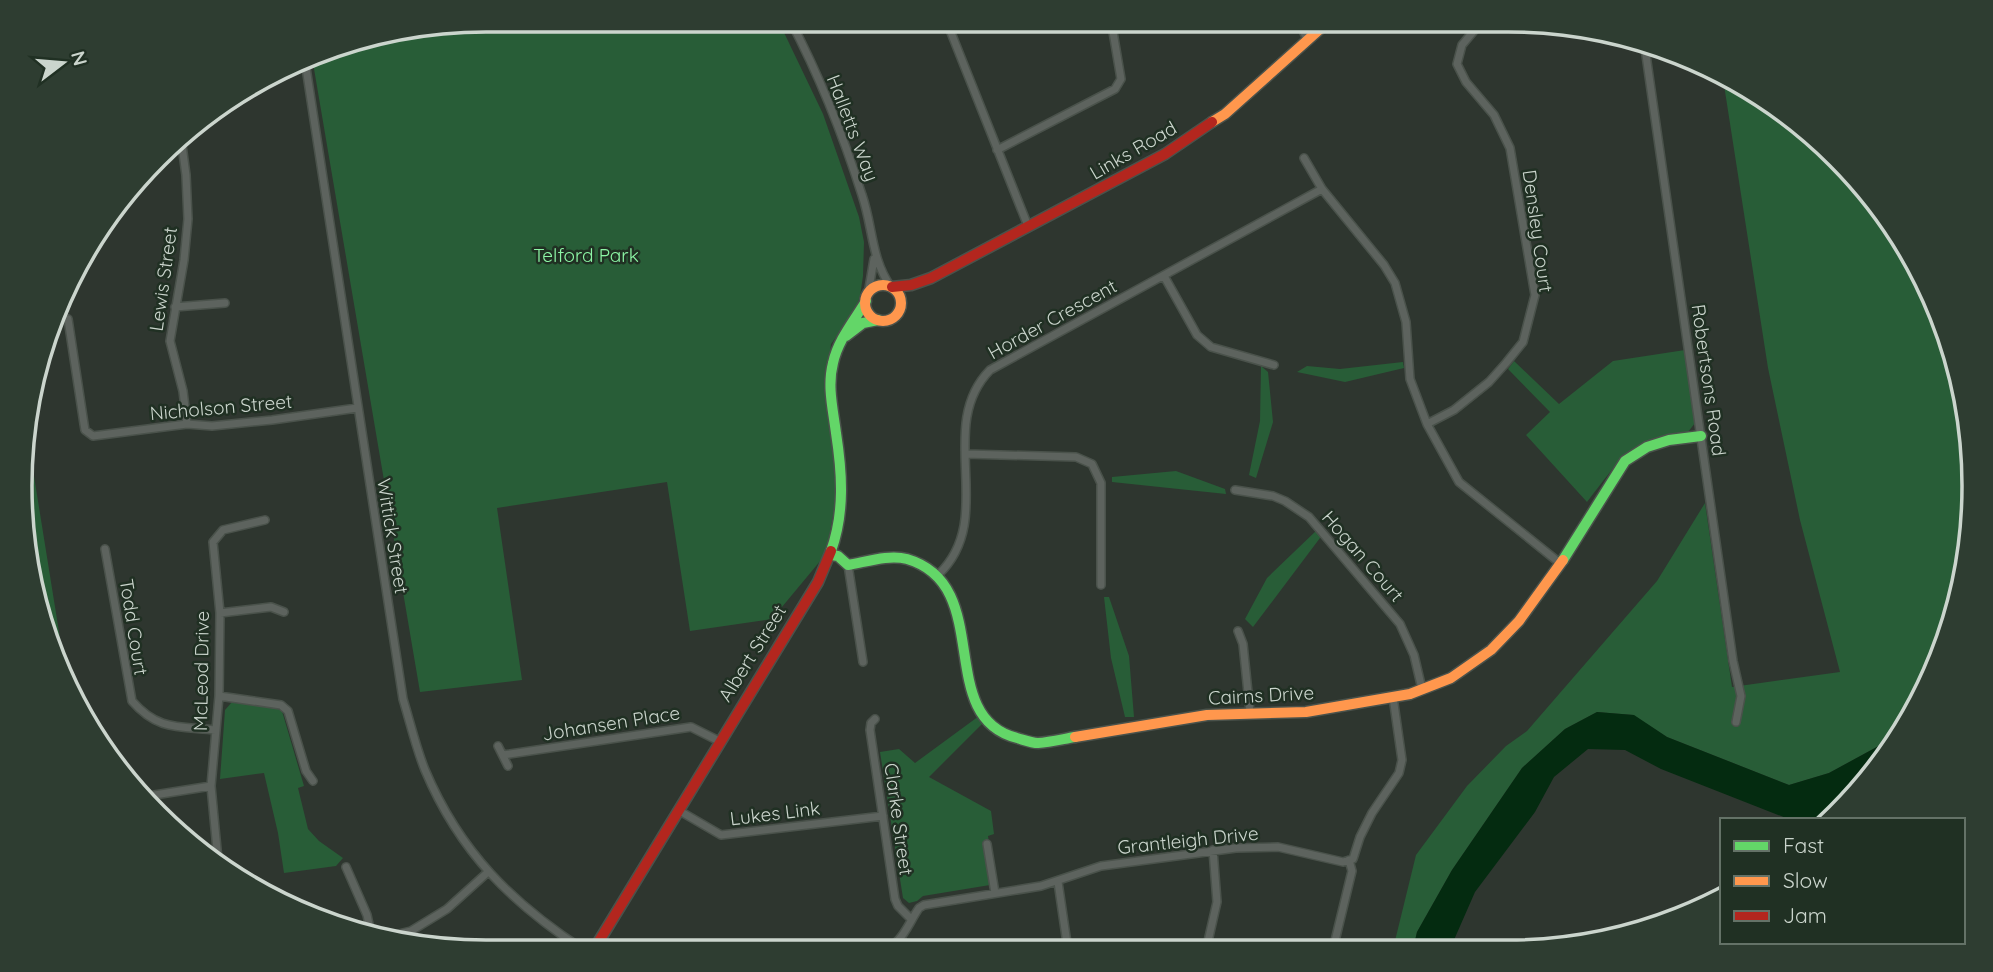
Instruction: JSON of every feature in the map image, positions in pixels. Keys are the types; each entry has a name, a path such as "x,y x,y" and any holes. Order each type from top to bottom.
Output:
{"street":[{"name":"Halletts Way","path":"796,32 826,96 872,229 874,252 867,297"},
{"path":"951,32 1028,226"},
{"path":"997,150 1115,89 1121,79 1113,32"},
{"path":"1304,32 1307,39"},
{"name":"Links Road","path":"891,287 911,285 930,278 1165,154 1225,114 1315,32"},
{"name":"Densley Court","path":"1427,424 1454,410 1489,382 1506,363 1522,342 1535,295 1510,148 1494,115 1466,82 1457,64 1462,45 1473,32"},
{"name":"Robertsons Road","path":"1646,54 1733,661 1741,696 1737,722"},
{"name":"Wittick Street","path":"306,69 403,699 425,770 456,830 488,872 515,901 568,940"},
{"name":"Lewis Street","path":"182,148 188,219 170,341 183,391 187,424"},
{"path":"1304,158 1322,190 1384,265 1395,283 1406,322 1410,379 1427,424 1460,482 1561,564"},
{"name":"Horder Crescent","path":"939,575 958,551 965,528 967,407 971,395 990,370 1322,190"},
{"name":"Halletts Way","path":"874,252 882,274 891,287"},
{"path":"1164,276 1198,335 1212,347 1274,365"},
{"name":"Links Road","path":"901,305 930,278"},
{"path":"837,345 849,332 863,323 891,319 897,314 901,305 898,293 891,287 877,286 867,297 868,313 878,320"},
{"name":"Albert Street","path":"600,940 818,582 831,555 842,499 831,372 837,345 867,297"},
{"path":"175,307 225,303"},
{"name":"Nicholson Street","path":"68,318 84,424 88,433 100,437 187,424 236,424 357,408"},
{"name":"Cairns Drive","path":"939,575 949,589 956,607 970,693 976,707 986,721 1023,743 1036,744 1207,715 1306,712 1393,697 1451,678 1491,650 1519,621 1561,564 1625,461 1647,447 1669,440 1701,436"},
{"path":"966,454 1076,457 1092,464 1101,482 1101,584"},
{"name":"Hogan Court","path":"1235,490 1273,496 1308,517 1400,624 1414,656 1422,689"},
{"name":"McLeod Drive","path":"217,853 211,786 219,696 220,613 213,542 223,530 265,520"},
{"name":"Todd Court","path":"105,550 132,701 144,716 158,723 216,730"},
{"path":"831,555 838,556 848,565 863,662"},
{"path":"848,565 906,558 919,562 939,575"},
{"path":"220,613 271,607 284,612"},
{"path":"1238,631 1244,644 1250,712"},
{"path":"219,696 281,705 288,711 306,771 313,780"},
{"path":"1335,940 1352,871 1349,860 1353,859 1360,837 1399,773 1402,760 1393,697"},
{"name":"Clarke Street","path":"875,719 870,730 895,899 911,919"},
{"name":"Johansen Place","path":"503,755 691,727 719,741"},
{"path":"498,746 508,766"},
{"path":"153,795 211,786"},
{"name":"Lukes Link","path":"678,810 722,835 883,816"},
{"path":"987,844 995,893"},
{"name":"Grantleigh Drive","path":"911,919 924,905 1058,882 1101,866 1213,850 1278,847 1343,862 1349,860"},
{"path":"1208,940 1217,902 1213,850"},
{"path":"346,867 369,925"},
{"path":"403,933 411,931 447,909 488,872"},
{"path":"1058,882 1067,940"},
{"path":"900,939 911,919"}],"green space":[{"name":"Telford Park","path":"456,32 784,32 823,114 859,217 864,242 863,276 856,310 831,344 825,394 838,489 826,554 772,619 690,631 667,482 497,508 522,680 420,692 313,65 397,40"},
{"path":"1724,87 1760,108 1807,144 1868,209 1915,285 1946,368 1961,456 1958,545 1946,604 1927,660 1885,739 1881,745 1829,773 1789,785 1667,737 1633,715 1597,712 1565,729 1522,768 1452,870 1415,940 1395,940 1416,855 1467,786 1506,746 1527,731 1657,581 1705,503 1732,687 1840,672 1800,520 1768,368"},
{"path":"1685,350 1695,423 1688,432 1653,439 1628,453 1587,502 1526,435 1550,412 1508,369 1514,361 1559,404 1613,361"},
{"path":"1403,362 1404,368 1345,382 1297,372 1307,366 1340,369"},
{"path":"1261,366 1268,372 1273,422 1256,478 1249,475 1260,421"},
{"path":"32,464 62,647 47,604 35,545"},
{"path":"1176,471 1225,489 1226,494 1112,482 1112,477"},
{"path":"1318,529 1323,534 1253,627 1245,619 1267,578"},
{"path":"1104,597 1109,597 1129,656 1134,717 1125,717 1111,658"},
{"path":"232,702 270,705 282,711 304,786 298,788 308,829 319,841 343,858 336,866 284,873 264,773 220,779 225,710"},
{"path":"979,716 984,722 929,777 991,811 994,834 988,836 994,881 990,885 923,896 909,903 903,898 880,752 899,749 915,763"}],"shaded area":[{"path":"1597,712 1634,715 1667,737 1789,785 1829,773 1881,745 1849,786 1817,818 1786,818 1661,769 1625,750 1588,749 1554,777 1535,812 1475,892 1454,940 1415,940 1452,870 1522,768 1565,729"}],"traffic: fast":[{"path":"831,551 839,522 841,492 840,462 831,398 831,372 839,346 866,301"},
{"path":"846,336 863,323 878,320"},
{"path":"1563,560 1625,461 1647,447 1669,440 1701,436"},
{"path":"831,555 838,556 848,565 885,558 907,559 934,573 950,595 959,622 969,679 977,705 992,725 1017,738 1033,742 1043,743 1075,737"}],"traffic: slow":[{"path":"1212,122 1225,114 1317,32"},
{"path":"883,285 895,291 901,303 895,315 883,321 871,315 865,303 871,291 883,285"},
{"path":"1075,737 1207,715 1306,712 1410,694 1451,678 1491,650 1519,621 1563,560"}],"traffic: jam":[{"path":"892,287 911,285 931,278 1165,154 1212,122"},
{"path":"600,940 818,582 831,551"}]}
